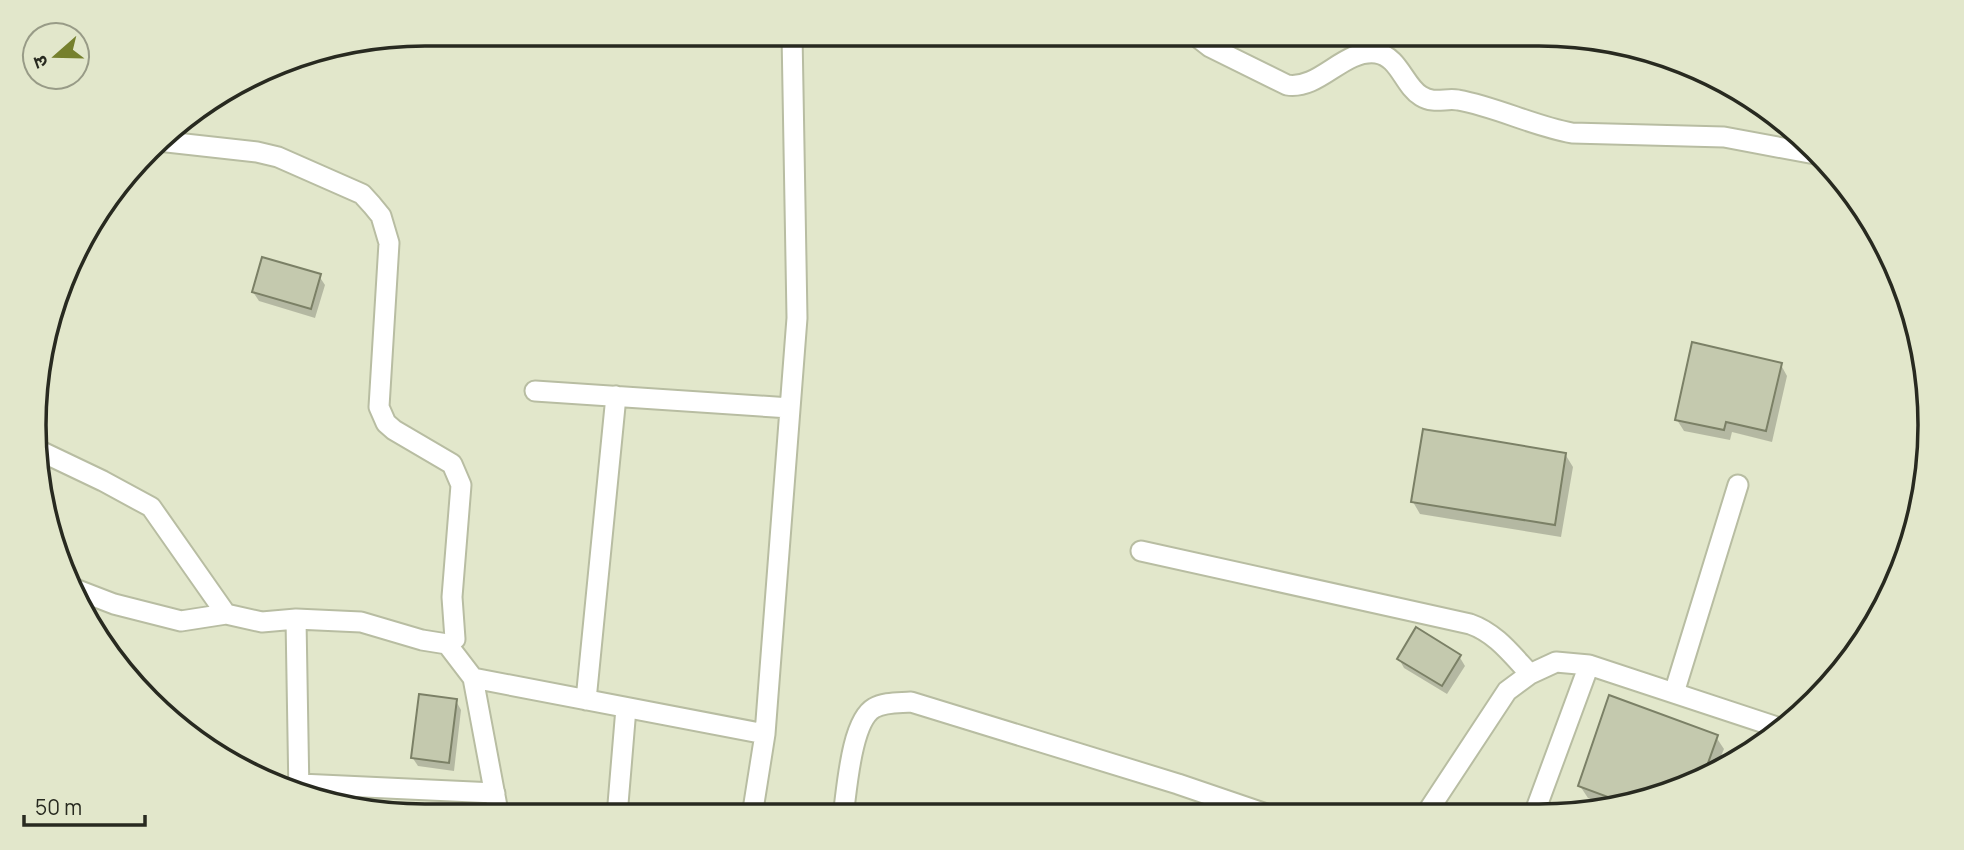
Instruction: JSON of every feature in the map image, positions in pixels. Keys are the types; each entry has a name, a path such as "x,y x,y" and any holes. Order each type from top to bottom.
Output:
{"street":[{"path":"754,804 765,734 797,318 792,46"},
{"path":"1209,46 1296,87 1360,54 1377,53 1386,56 1419,95 1429,100 1455,99 1553,130 1572,133 1724,137 1801,151"},
{"path":"85,593 114,604 181,621 226,614 262,622 296,619 361,622 422,640 447,644 455,639 452,597 461,485 452,464 394,430 386,423 379,407 389,243 381,216 362,194 278,158 257,152 172,142"},
{"path":"535,391 790,408"},
{"path":"586,700 616,396"},
{"path":"47,454 151,507 226,614"},
{"path":"1674,693 1738,485"},
{"path":"1140,551 1470,624 1495,636 1530,674"},
{"path":"296,619 299,783"},
{"path":"447,644 473,678 497,804"},
{"path":"1433,804 1507,691 1530,674 1556,662 1589,664 1771,725"},
{"path":"1538,804 1589,664"},
{"path":"473,678 765,734"},
{"path":"845,804 858,732 864,716 875,707 911,702 1178,783 1238,804"},
{"path":"618,804 626,708"},
{"path":"322,790 495,793"}],"building":[{"path":"262,257 321,274 311,309 252,292"},
{"path":"1692,342 1782,363 1766,431 1726,422 1724,430 1675,420"},
{"path":"1423,429 1566,453 1555,525 1411,502"},
{"path":"1416,627 1461,655 1442,686 1397,659"},
{"path":"419,694 457,699 449,763 411,758"},
{"path":"1609,695 1718,735 1707,765 1684,776 1637,792 1609,798 1578,786"}]}
